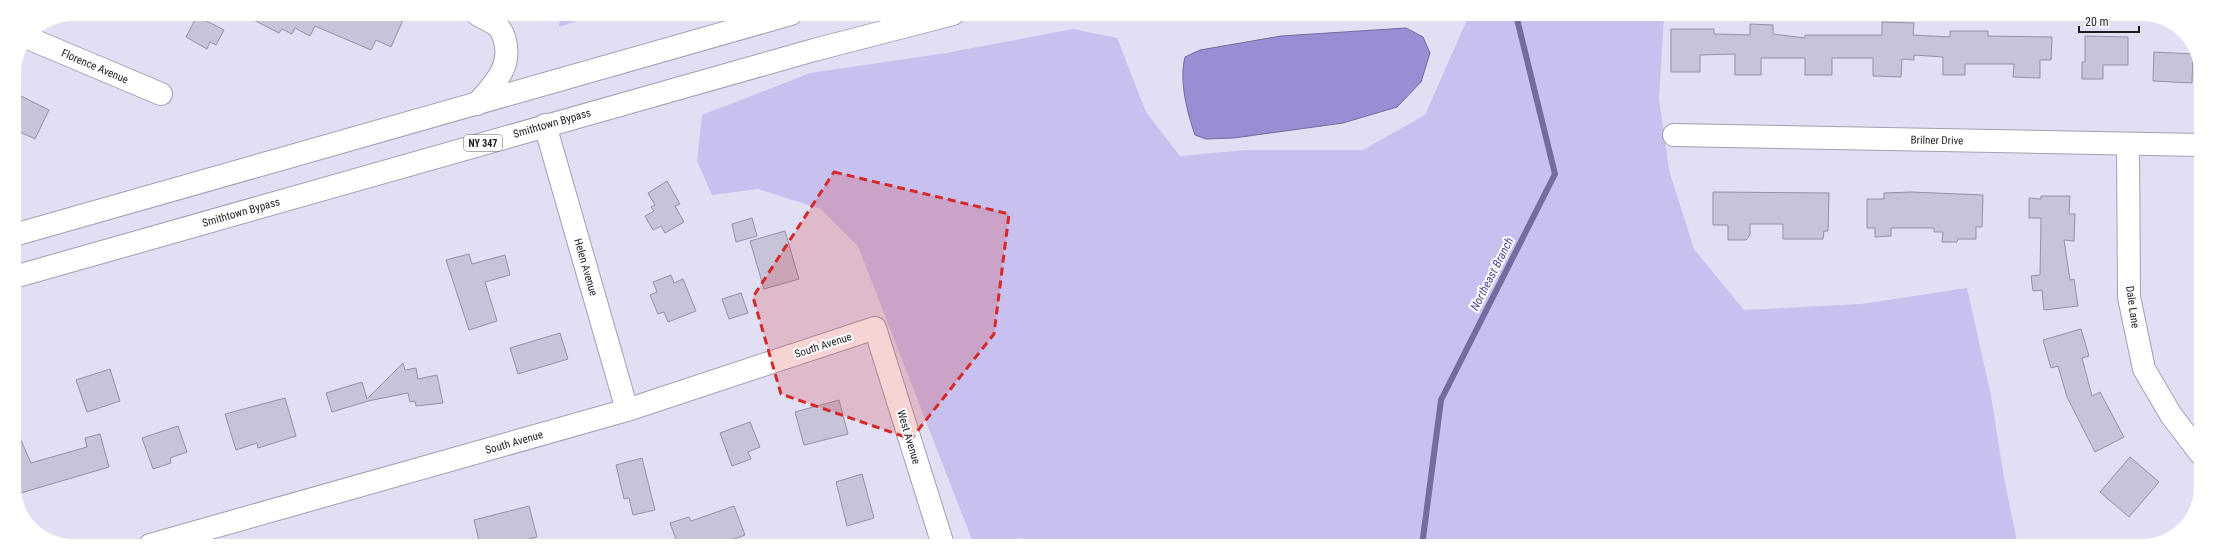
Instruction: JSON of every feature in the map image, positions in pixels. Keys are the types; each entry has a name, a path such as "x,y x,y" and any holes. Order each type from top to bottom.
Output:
{"main road":[{"path":"477,104 502,73 507,58 507,46 501,30 489,21"},
{"path":"21,233 767,21"},
{"name":"Smithtown Bypass","path":"21,275 545,125 814,50 927,21"},
{"name":"Florence Avenue","path":"33,40 161,94"},
{"name":"Helen Avenue","path":"545,125 627,410"},
{"name":"Brilner Drive","path":"1674,135 2194,145"},
{"name":"Dale Lane","path":"2128,144 2129,297 2144,369 2171,415 2194,444"},
{"name":"South Avenue","path":"171,539 627,410 876,328"},
{"name":"West Avenue","path":"876,328 941,539"}],"highlighted area":[{"path":"834,172 1009,214 994,334 911,439 781,394 753,297"}],"shaded area":[{"path":"559,21 577,21 559,27"},
{"path":"1466,21 1664,21 1659,99 1669,170 1694,249 1744,310 1861,304 1967,288 1991,396 2004,478 2017,539 972,539 858,246 821,209 758,189 712,195 697,161 702,115 810,73 946,53 1073,29 1117,38 1146,112 1180,156 1246,150 1363,150 1425,115"},
{"path":"1406,28 1423,37 1430,53 1421,82 1397,107 1343,123 1234,138 1206,139 1195,135 1189,116 1183,86 1183,66 1185,57 1200,50 1281,36"}],"building":[{"path":"194,21 207,21 224,30 216,45 210,42 207,49 186,37"},
{"path":"256,21 403,21 391,47 376,40 371,50 315,26 310,36 295,28 292,34 282,29 279,33"},
{"path":"1882,22 1914,23 1913,35 1950,37 1950,31 1988,31 1988,36 2052,37 2051,60 2040,60 2040,78 2013,77 2014,64 1965,64 1965,75 1943,75 1943,57 1914,55 1914,60 1902,59 1901,77 1873,76 1873,58 1832,58 1832,75 1805,75 1805,58 1761,58 1761,75 1735,75 1735,54 1700,55 1700,72 1671,72 1671,29 1714,29 1714,34 1750,35 1750,24 1773,25 1773,34 1805,38 1805,35 1882,35"},
{"path":"2085,36 2128,37 2128,65 2103,65 2103,79 2082,79 2082,62 2085,62"},
{"path":"2154,52 2190,54 2193,62 2192,83 2153,81"},
{"path":"21,96 49,110 35,139 21,132"},
{"path":"667,181 680,204 675,206 684,222 665,233 661,226 653,230 645,216 654,211 651,207 655,205 648,193"},
{"path":"1713,192 1829,193 1828,231 1824,231 1823,239 1783,239 1783,224 1750,224 1750,235 1746,240 1728,240 1728,225 1713,225"},
{"path":"1911,192 1983,195 1982,227 1976,227 1976,239 1958,239 1957,242 1942,242 1943,232 1934,232 1934,228 1891,228 1891,236 1875,237 1875,228 1867,228 1867,199 1884,199 1884,193"},
{"path":"2041,196 2070,196 2069,214 2075,214 2074,241 2064,240 2070,280 2074,279 2078,306 2044,310 2042,290 2033,291 2031,276 2040,275 2041,218 2029,218 2029,198 2041,199"},
{"path":"752,218 757,236 736,242 732,224"},
{"path":"785,231 799,279 764,289 750,241"},
{"path":"469,254 472,264 505,255 510,275 485,282 497,321 469,330 446,260"},
{"path":"671,275 674,283 683,279 696,311 668,322 664,312 658,314 650,295 657,292 653,282"},
{"path":"741,293 748,313 729,319 722,299"},
{"path":"2081,329 2089,356 2082,358 2092,396 2100,392 2124,437 2095,452 2067,397 2058,366 2051,368 2043,340"},
{"path":"560,333 568,359 518,374 510,348"},
{"path":"403,363 405,370 416,368 418,379 437,375 443,403 416,406 415,401 410,402 408,393 368,401 332,412 326,393 362,382 367,399"},
{"path":"110,369 120,401 87,412 76,380"},
{"path":"285,398 296,436 258,448 257,443 236,450 225,414"},
{"path":"839,400 848,434 804,445 795,412"},
{"path":"750,422 760,447 748,452 751,459 732,466 720,433"},
{"path":"178,426 187,452 170,458 171,463 153,469 142,438"},
{"path":"100,434 109,467 21,493 21,440 31,463 87,447 85,438"},
{"path":"2130,457 2159,482 2129,517 2100,492"},
{"path":"642,458 655,510 633,515 629,498 624,499 616,465"},
{"path":"862,474 874,518 847,526 836,482"},
{"path":"529,506 537,537 529,539 479,539 474,520"},
{"path":"734,506 745,535 734,539 676,539 670,523 689,517 691,521"}],"waterway":[{"name":"Northeast Branch","path":"1423,539 1441,400 1555,174 1517,21"}]}
